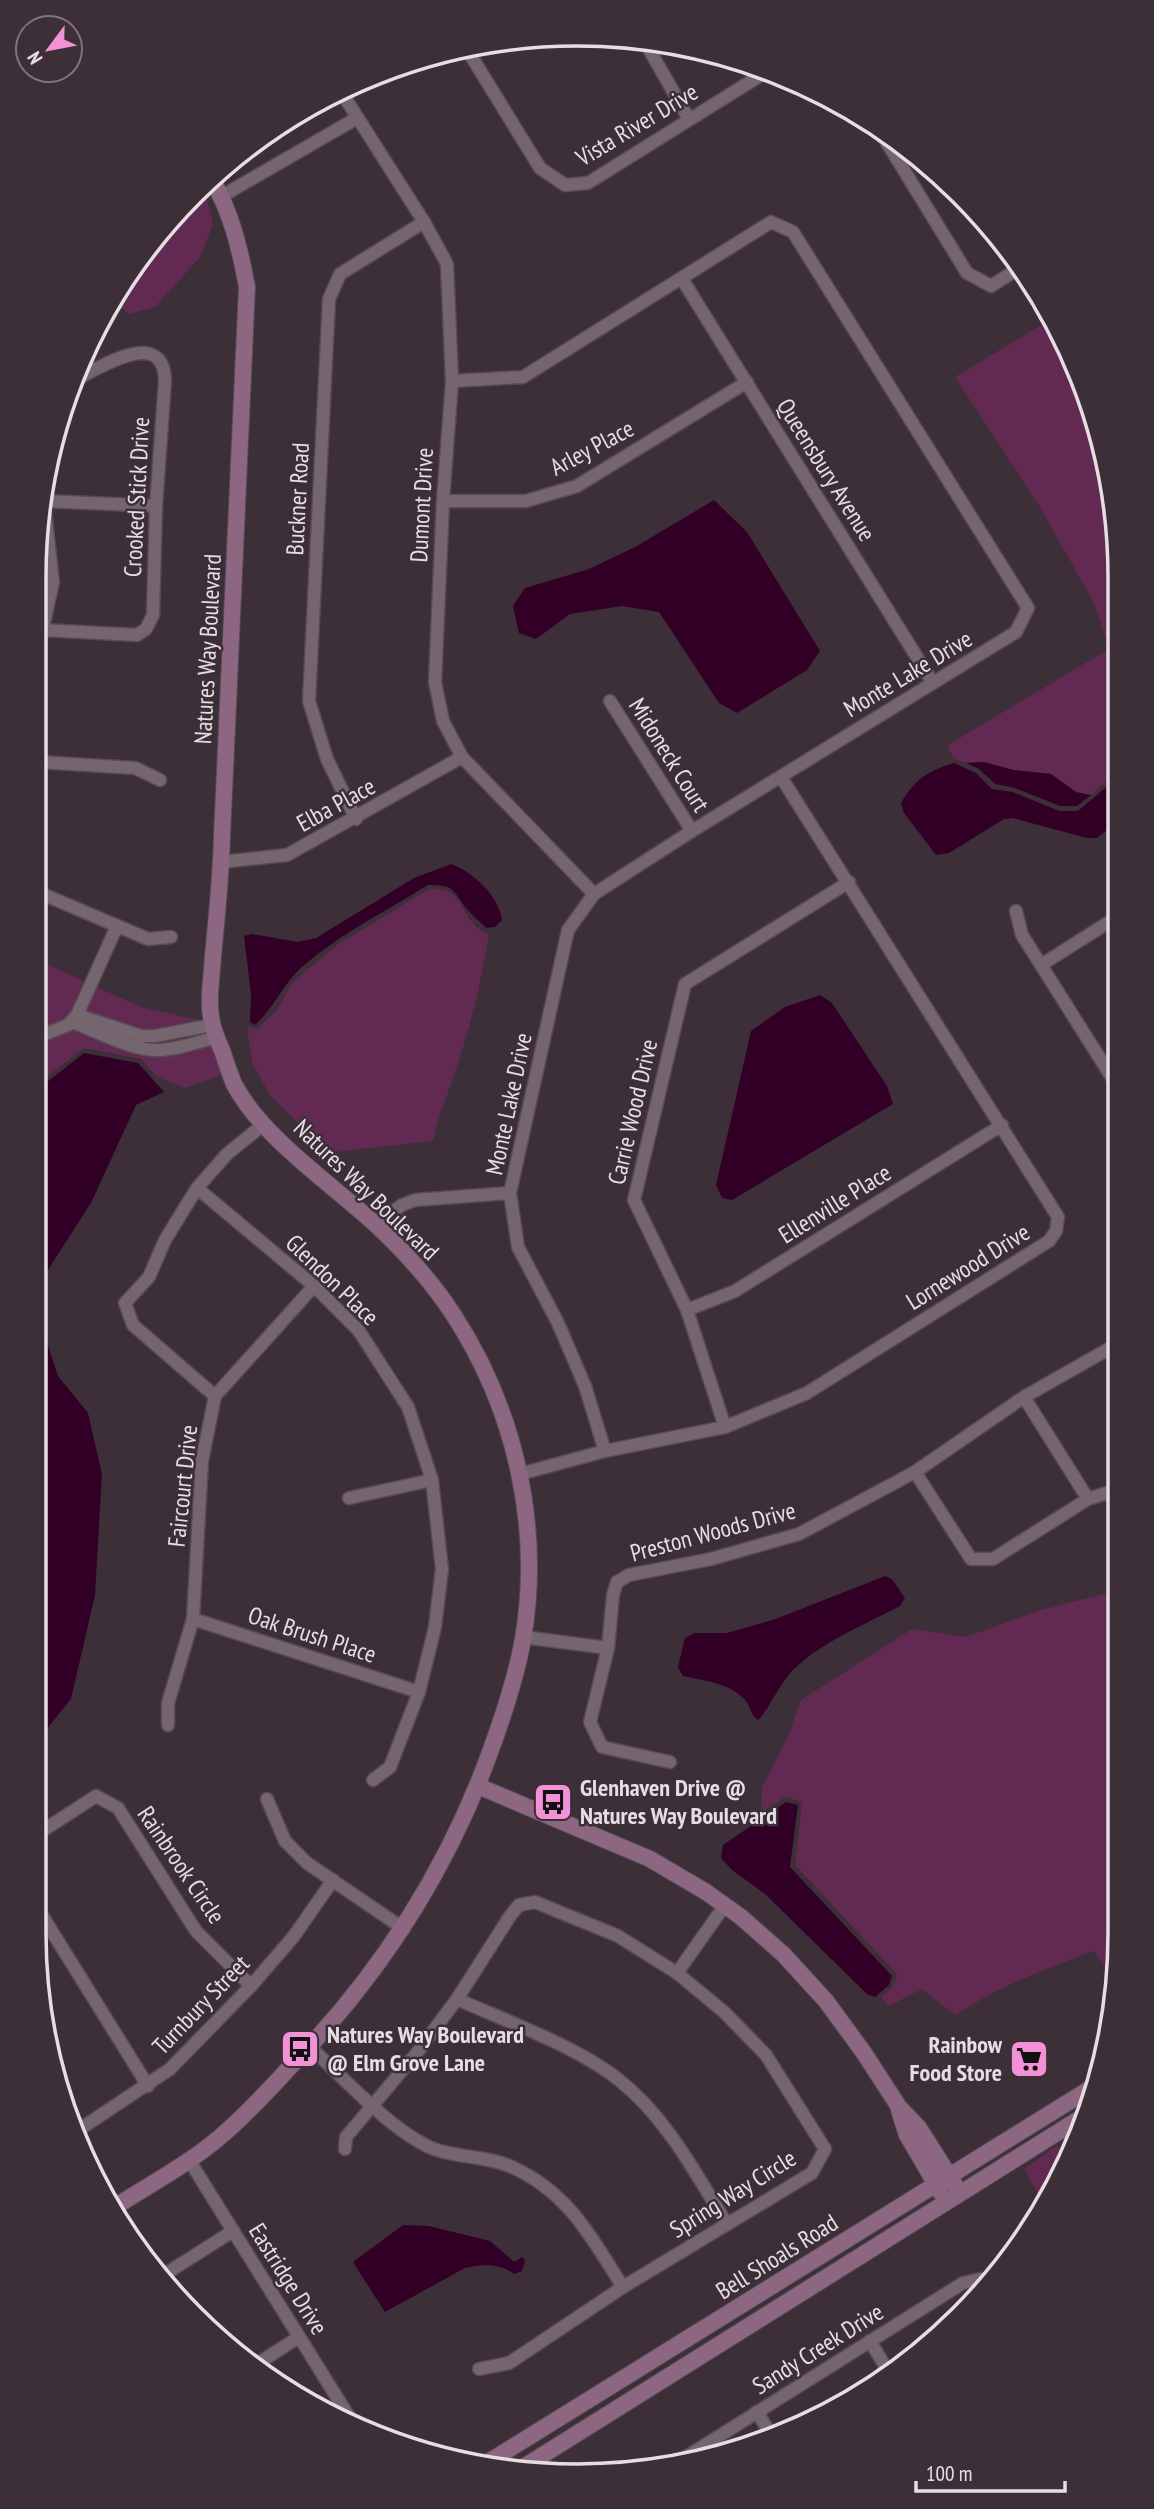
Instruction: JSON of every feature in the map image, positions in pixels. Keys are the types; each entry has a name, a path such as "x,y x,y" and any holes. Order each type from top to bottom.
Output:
{"street":[{"path":"650,51 689,119"},
{"name":"Vista River Drive","path":"471,56 540,167 565,185 587,183 757,77"},
{"name":"Dumont Drive","path":"345,99 424,222 447,264 452,381 443,501 435,682 443,721 462,757 594,894"},
{"path":"222,196 357,118"},
{"path":"890,147 967,273 991,286 1012,272"},
{"name":"Natures Way Boulevard","path":"120,2203 189,2160 235,2123 310,2047 357,1993 404,1929 442,1863 478,1786 507,1706 523,1637 529,1566 527,1518 520,1474 507,1424 479,1358 452,1312 416,1264 264,1124 235,1086 214,1031 210,1000 221,862 247,287 239,247 216,187"},
{"name":"Buckner Road","path":"356,819 327,759 309,701 329,299 340,274 424,222"},
{"name":"Monte Lake Drive","path":"452,381 523,377 771,222 793,232 1028,608 1017,632 594,894 568,930 510,1193 518,1247 563,1335 585,1386 605,1451"},
{"name":"Queensbury Avenue","path":"682,279 933,683"},
{"name":"Crooked Stick Drive","path":"46,630 137,635 146,629 153,615 156,506 165,381 161,362 151,354 139,352 85,376"},
{"name":"Arley Place","path":"443,501 526,500 577,485 747,382"},
{"path":"51,501 156,506"},
{"path":"46,616 53,582 48,531"},
{"name":"Midoneck Court","path":"610,701 692,831"},
{"name":"Elba Place","path":"221,862 287,855 356,819 462,757"},
{"path":"46,762 135,768 160,780"},
{"name":"Lornewood Drive","path":"520,1474 605,1451 725,1427 807,1393 1049,1241 1056,1230 1058,1217 781,777"},
{"name":"Carrie Wood Drive","path":"725,1427 687,1310 634,1200 685,984 849,882"},
{"path":"46,896 148,939 171,937"},
{"path":"1016,911 1022,936 1108,1071"},
{"path":"1041,965 1108,923"},
{"path":"46,1032 74,1018 117,926"},
{"path":"74,1018 141,1036 179,1031 214,1031"},
{"path":"74,1018 142,1048 155,1050 183,1046 214,1031"},
{"path":"179,1031 183,1046"},
{"path":"215,1396 133,1325 125,1303 149,1277 165,1240 197,1188 227,1154 264,1124"},
{"name":"Ellenville Place","path":"687,1310 735,1290 1002,1125"},
{"name":"Glendon Place","path":"197,1188 314,1286 359,1331 408,1407 432,1480 442,1569 435,1627 419,1692 390,1767 373,1780"},
{"path":"376,1225 402,1205 415,1200 510,1193"},
{"name":"Faircourt Drive","path":"168,1725 168,1703 193,1619 202,1461 215,1396 314,1286"},
{"name":"Preston Woods Drive","path":"670,1762 602,1747 590,1722 608,1648 613,1595 617,1582 629,1575 711,1559 799,1534 915,1472 1024,1397 1108,1349"},
{"path":"1024,1397 1088,1499"},
{"path":"915,1472 971,1559 993,1559 1088,1499 1108,1493"},
{"path":"349,1498 432,1480"},
{"name":"Oak Brush Place","path":"193,1619 419,1692"},
{"path":"523,1637 608,1648"},
{"path":"478,1786 650,1859 725,1905 777,1948 806,1978 845,2026 899,2108 919,2128 943,2180 946,2202"},
{"name":"Rainbrook Circle","path":"46,1829 96,1796 118,1808 195,1931 251,1986"},
{"path":"267,1799 285,1841 307,1863 404,1929"},
{"name":"Turnbury Street","path":"83,2127 170,2069 251,1986 294,1936 333,1880"},
{"name":"Spring Way Circle","path":"345,2149 346,2137 416,2054 457,1999 519,1905 535,1902 618,1936 677,1973 724,2012 766,2055 825,2149 812,2173 623,2287 509,2363 480,2369"},
{"path":"677,1973 725,1905"},
{"path":"46,1922 148,2086"},
{"path":"457,1999 578,2054 619,2079 670,2132 727,2224"},
{"path":"310,2047 402,2130 435,2149 511,2166 553,2190 577,2217 623,2287"},
{"name":"Bell Shoals Road","path":"496,2457 1083,2093"},
{"name":"Bell Shoals Road","path":"533,2461 1073,2122"},
{"name":"Eastridge Drive","path":"189,2160 345,2410"},
{"path":"943,2180 960,2193"},
{"path":"169,2272 233,2231"},
{"name":"Sandy Creek Drive","path":"699,2449 963,2283 980,2279"},
{"path":"262,2361 299,2337"},
{"path":"870,2341 885,2365"},
{"path":"757,2412 766,2428"}],"shaded area":[{"path":"206,196 213,223 201,256 155,307 129,314 120,306 135,282 155,253"},
{"path":"1044,323 1080,406 1098,473 1107,542 1108,646 1094,603 1040,507 955,377"},
{"path":"714,500 747,532 820,651 807,670 737,713 719,703 659,612 622,606 570,614 536,639 519,633 513,606 525,588 589,569 637,546"},
{"path":"1108,650 1108,780 1091,795 1076,792 1051,774 953,759 948,745"},
{"path":"984,762 1013,770 1051,774 1076,792 1091,795 1077,806 1060,806 1015,788 995,784 979,769 966,763"},
{"path":"954,763 976,773 992,789 1013,792 1059,811 1078,811 1108,786 1108,829 1097,838 1087,838 1012,818 1004,819 949,853 936,855 904,813 901,803 923,777"},
{"path":"451,864 476,879 496,902 502,920 495,927 486,928 467,910 451,889 428,885 347,933 317,955 295,974 255,1025 250,1022 251,995 244,936 252,934 298,942 316,938 414,878"},
{"path":"429,889 451,893 472,922 482,931 489,933 471,1018 433,1141 329,1154 270,1095 252,1063 247,1026 257,1029 276,1011 292,983 337,945"},
{"path":"46,964 141,1007 204,1021 143,1031 67,1019 46,1028"},
{"path":"820,995 832,1003 887,1086 893,1104 732,1200 722,1198 716,1185 751,1031 785,1007"},
{"path":"72,1028 140,1053 213,1043 224,1074 185,1088 157,1077 141,1059 84,1048 46,1077 46,1039"},
{"path":"84,1053 138,1063 164,1092 136,1105 91,1203 46,1273 46,1083"},
{"path":"46,1339 58,1376 88,1413 102,1474 95,1595 71,1699 46,1730"},
{"path":"885,1576 892,1579 905,1598 900,1606 843,1635 803,1661 788,1676 758,1720 746,1701 733,1690 683,1676 678,1667 685,1638 695,1633 727,1633 773,1620"},
{"path":"1108,1593 1107,1970 1094,1951 1023,1979 955,2015 922,1989 889,2006 881,1997 892,1988 896,1973 795,1865 802,1802 785,1797 761,1813 762,1787 787,1739 801,1700 912,1629 966,1637 1041,1610"},
{"path":"786,1802 798,1805 790,1867 892,1976 889,1985 875,1997 868,1995 765,1894 732,1870 721,1858 723,1845"},
{"path":"1056,2146 1062,2148 1039,2195 1024,2169"},
{"path":"403,2225 429,2226 490,2241 514,2262 522,2257 525,2260 522,2271 514,2274 490,2265 465,2268 385,2312 353,2262"}],"place":[{"name":"Glenhaven Drive @ Natures Way Boulevard","path":"553,1802"},
{"name":"Natures Way Boulevard @ Elm Grove Lane","path":"300,2049"},
{"name":"Rainbow Food Store","path":"1029,2059"}]}
